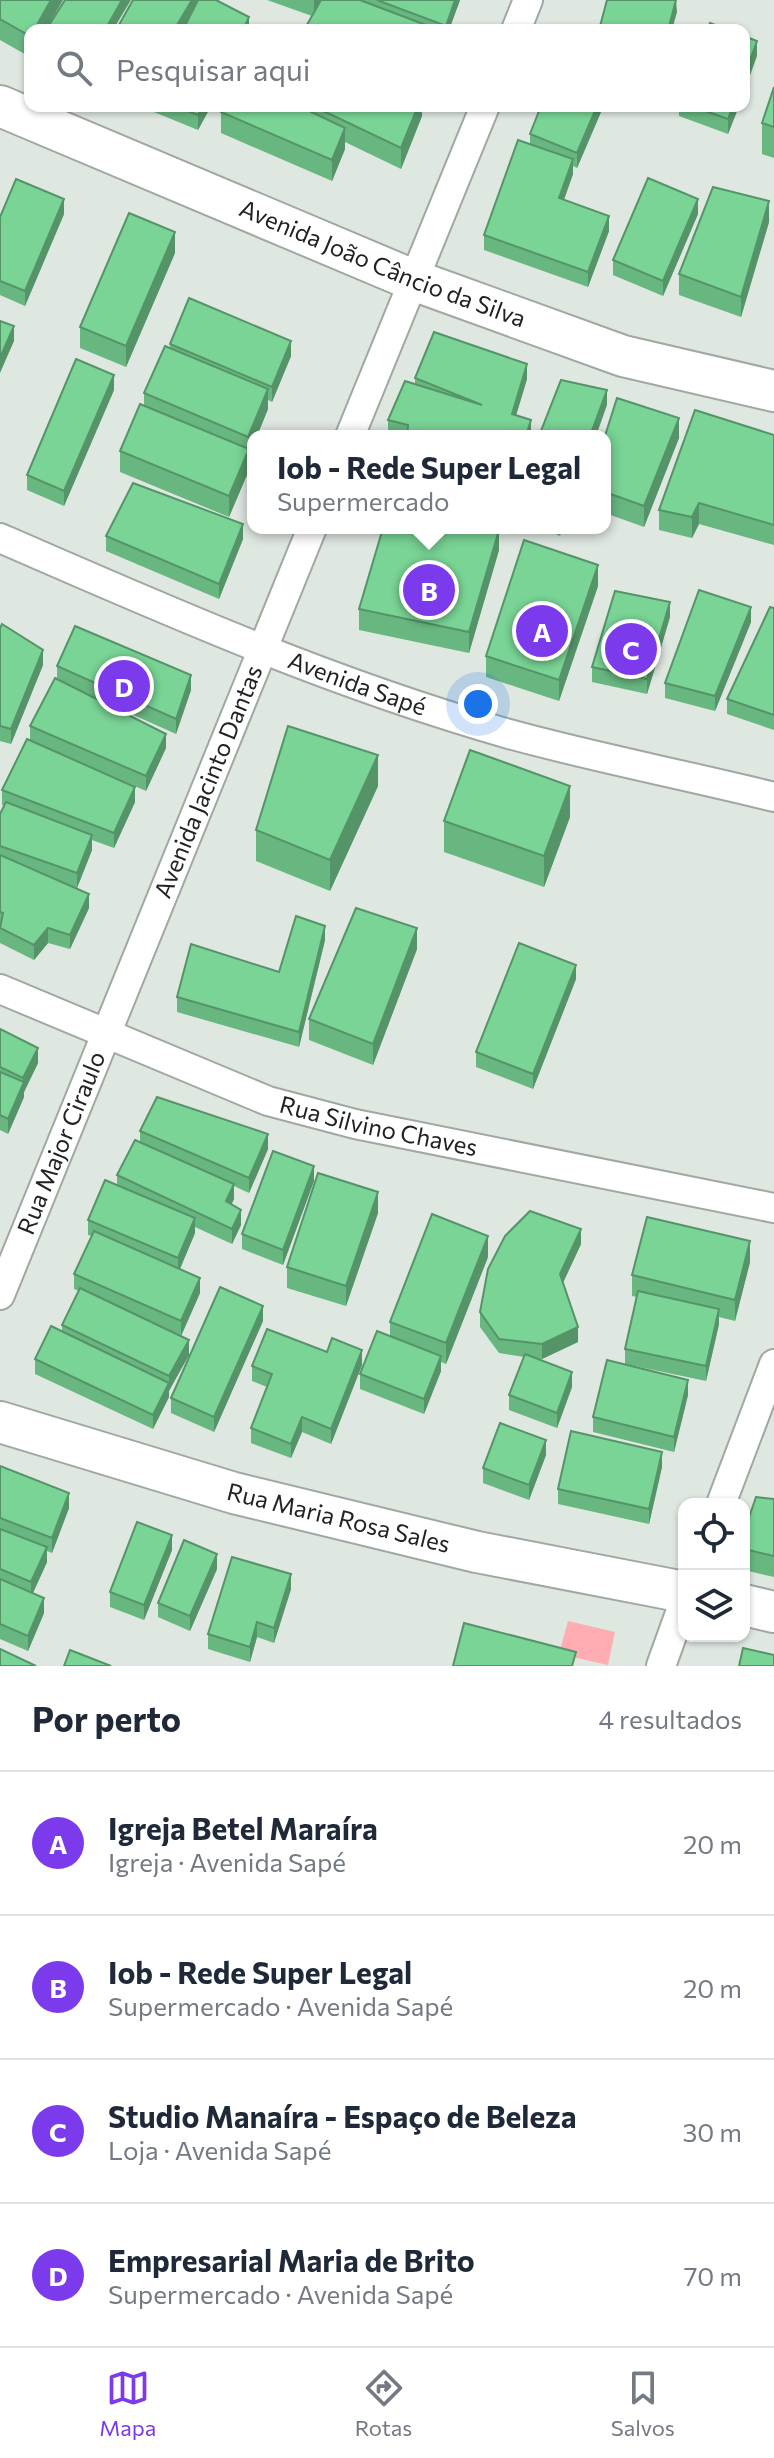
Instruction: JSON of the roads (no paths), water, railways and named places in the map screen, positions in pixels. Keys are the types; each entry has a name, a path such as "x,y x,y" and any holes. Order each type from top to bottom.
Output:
{"main road":[{"name":"Avenida João Câncio da Silva","path":"0,106 413,280 623,356 774,391"},
{"name":"Rua Maria Rosa Sales","path":"0,1422 234,1493 477,1552 678,1591"},
{"path":"750,1606 774,1612"}],"street":[{"path":"518,24 528,0"},
{"path":"352,430 483,112"},
{"name":"Avenida Jacinto Dantas","path":"105,1034 310,534"},
{"name":"Avenida Sapé","path":"0,538 262,651 511,734 774,797"},
{"name":"Rua Silvino Chaves","path":"0,989 207,1078 297,1109 355,1124 774,1208"},
{"name":"Rua Major Ciraulo","path":"0,1295 105,1034"},
{"path":"723,1498 774,1364"},
{"path":"661,1666 678,1619"}],"place":[{"name":"Iob - Rede Super Legal","path":"429,590"},
{"name":"Igreja Betel Maraíra","path":"542,631"},
{"name":"Studio Manaíra - Espaço de Beleza","path":"631,649"},
{"name":"Empresarial Maria de Brito","path":"124,686"}]}
